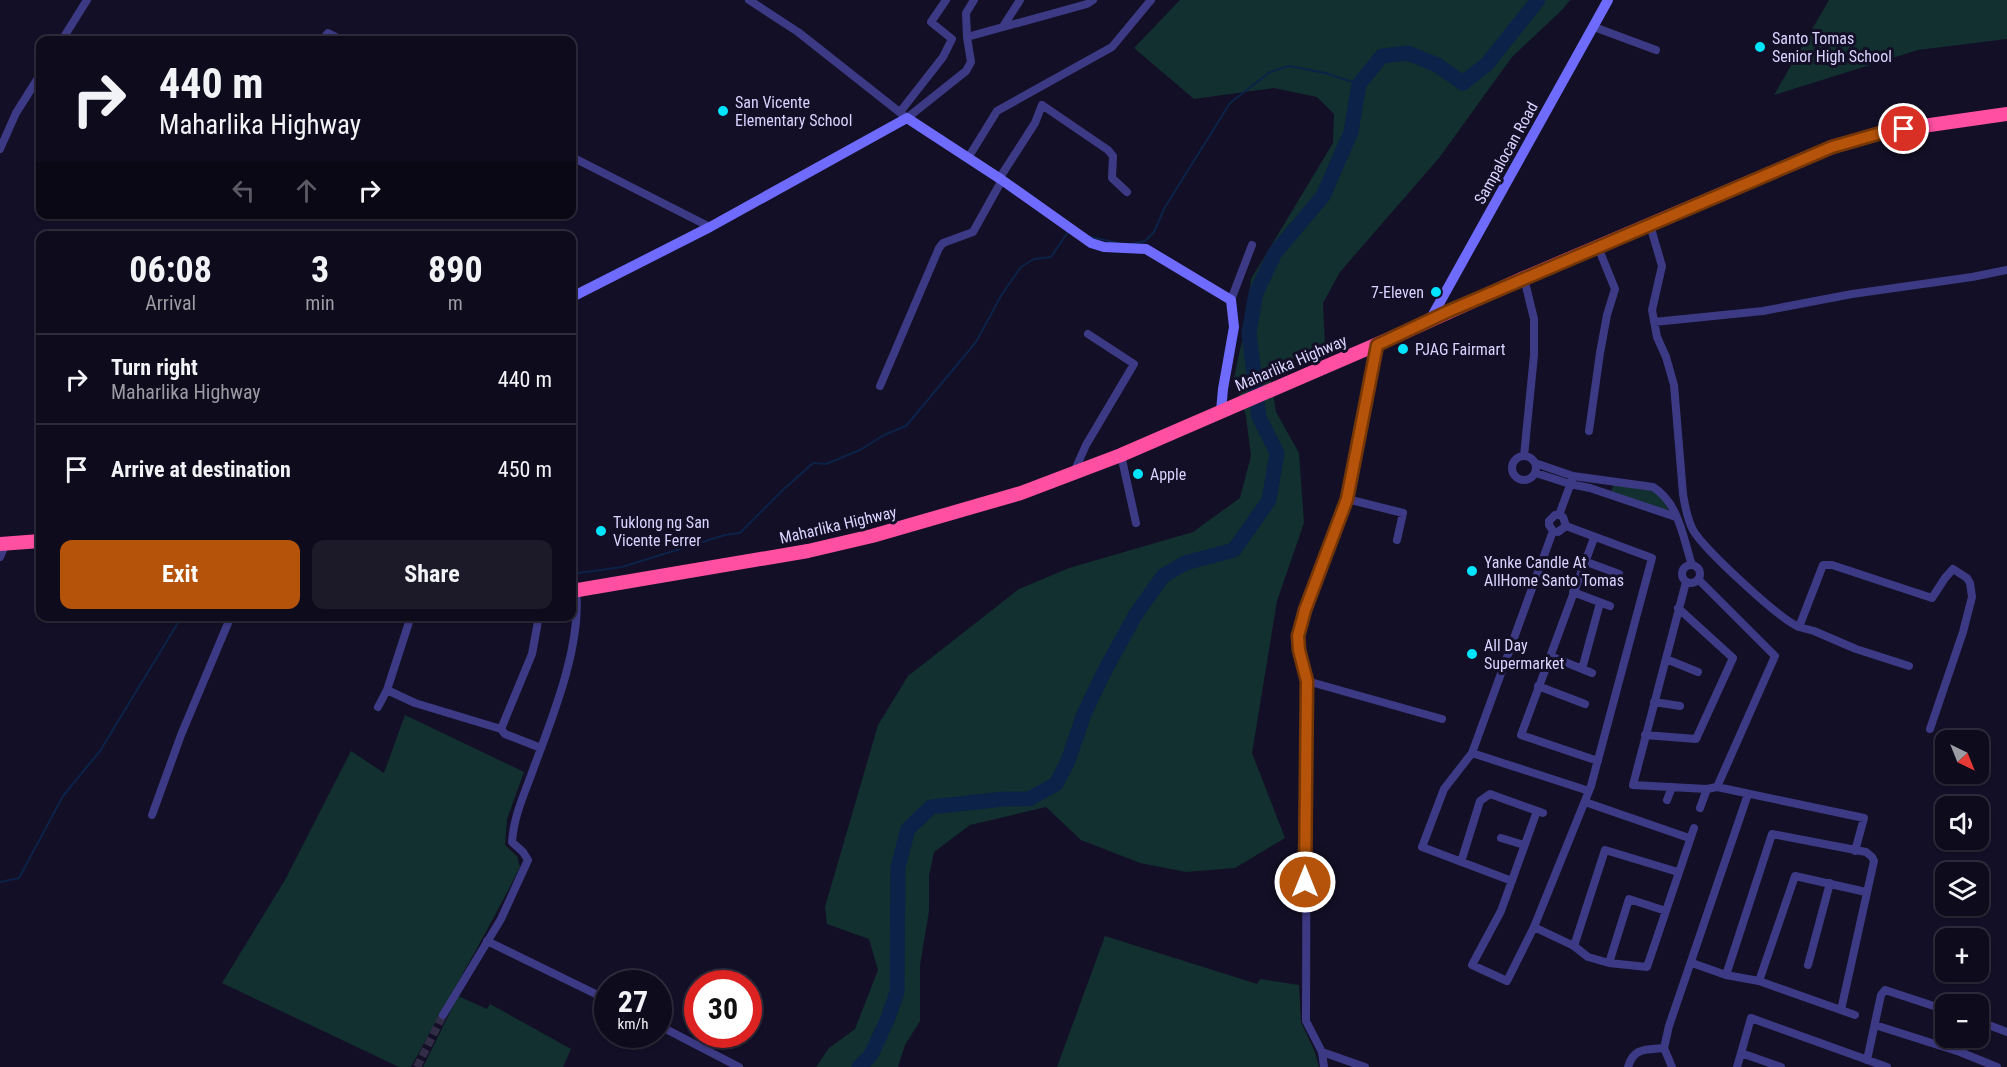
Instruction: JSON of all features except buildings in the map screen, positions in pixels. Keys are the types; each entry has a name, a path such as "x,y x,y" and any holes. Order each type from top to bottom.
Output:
{"highway":[{"name":"Maharlika Highway","path":"576,590 808,551 872,536 1021,493 1122,455 1832,147 1888,131 2007,114"},
{"path":"3,544 36,541"}],"street":[{"path":"64,36 87,0"},
{"path":"749,0 798,32 903,115 1091,243 1104,247 1146,249 1231,300"},
{"path":"903,115 943,57 952,39 932,22 946,0"},
{"path":"576,295 710,227 903,115 966,71 971,62 966,13 974,0"},
{"path":"1004,25 1020,0"},
{"path":"967,37 1087,4 1093,0"},
{"path":"968,158 997,111 1112,47 1151,0"},
{"name":"Sampalocan Road","path":"1430,320 1608,0"},
{"path":"1594,27 1656,50"},
{"path":"0,149 16,113 36,81"},
{"path":"880,386 939,248 943,243 973,232 1000,179 1035,123 1042,105 1108,150 1113,156 1113,178 1127,192"},
{"path":"576,159 710,227"},
{"path":"1650,225 1662,266 1652,310 1657,337 1666,357 1674,385 1683,494 1693,530 1726,566 1783,618 1799,627 1909,666"},
{"path":"1226,409 1225,378 1234,327 1231,300 1252,245"},
{"path":"1589,431 1600,353 1607,315 1615,289 1598,247"},
{"path":"1654,322 1763,311 1852,294 2007,270"},
{"path":"1524,279 1534,319 1534,355 1524,456"},
{"path":"1073,473 1086,445 1134,364 1088,334"},
{"path":"1324,1067 1322,1052 1306,1021 1307,681 1298,636 1305,610 1347,499 1377,345"},
{"path":"1122,455 1136,523"},
{"path":"1524,456 1531,457 1535,463 1536,473 1532,478 1526,480 1519,479 1512,469 1513,463 1524,456"},
{"path":"1535,463 1590,488 1676,517"},
{"path":"1536,473 1572,480 1653,487 1664,494 1676,517 1692,565 1699,570 1698,579"},
{"path":"1559,515 1572,480"},
{"path":"1347,499 1403,513 1397,540"},
{"path":"1554,531 1549,521 1555,515 1559,515"},
{"path":"1559,515 1566,521 1566,526"},
{"path":"1554,531 1558,532 1566,526"},
{"path":"1461,862 1480,801 1490,794 1540,812 1524,845 1501,911 1472,964 1507,981 1534,927 1589,791 1652,558 1566,526"},
{"path":"1512,881 1422,847 1444,789 1472,753 1554,531"},
{"path":"1594,538 1521,735 1598,761"},
{"path":"0,557 3,544"},
{"path":"1584,561 1619,574"},
{"path":"1692,565 1683,569 1683,578 1686,582 1633,785 1707,789 1717,787 1864,819 1855,851"},
{"path":"1799,627 1823,565 1832,565 1932,598 1953,570 1961,573 1970,583 1972,597 1963,632 1930,729"},
{"path":"1686,582 1695,582 1698,579"},
{"path":"1698,579 1775,656 1717,787"},
{"path":"1573,592 1610,606"},
{"path":"443,1015 501,919 528,860 512,842 513,821 541,748 572,654 578,610 576,600"},
{"path":"1582,669 1600,603"},
{"path":"1646,735 1696,739 1733,658 1678,608"},
{"path":"152,815 181,735 229,621"},
{"path":"378,707 387,690 409,621"},
{"path":"501,729 532,654 538,621"},
{"path":"1550,656 1592,673"},
{"path":"1665,658 1698,672"},
{"path":"1307,681 1442,719"},
{"path":"1538,686 1585,704"},
{"path":"387,690 415,703 501,729 505,734 541,748"},
{"path":"1654,702 1680,706"},
{"path":"1472,753 1589,791"},
{"path":"1667,800 1672,787"},
{"path":"1700,808 1707,789"},
{"path":"1672,1067 1664,1048 1669,1026 1748,794"},
{"path":"1585,802 1689,838"},
{"path":"1534,927 1574,946 1588,957 1609,963 1647,968 1694,828"},
{"path":"1726,975 1772,834 1866,852 1874,861 1841,1010"},
{"path":"1501,838 1524,845"},
{"path":"1574,946 1605,850 1678,872"},
{"path":"1759,981 1796,876 1866,892"},
{"path":"1808,965 1830,883"},
{"path":"1609,963 1629,899 1666,911"},
{"path":"487,941 594,993"},
{"path":"1692,963 1726,975 1759,981 1855,1015"},
{"path":"1867,1060 1881,995 1885,990 1935,1006"},
{"path":"1737,1067 1751,1018 1887,1067"},
{"path":"1875,1025 1997,1067"},
{"path":"1989,1025 2007,1032"},
{"path":"672,1032 739,1067"},
{"path":"1628,1067 1630,1059 1636,1052 1664,1048"},
{"path":"1322,1052 1365,1067"},
{"path":"1741,1053 1780,1067"}],"green space":[{"path":"1180,0 1570,0 1512,57 1439,158 1340,272 1323,303 1325,347 1269,369 1276,412 1299,453 1304,523 1277,601 1252,753 1285,838 1235,868 1186,872 1140,863 1081,840 1046,807 970,825 934,852 929,876 929,911 920,965 920,1021 905,1045 898,1067 816,1067 829,1048 855,1029 878,970 869,939 827,924 825,907 878,725 908,676 1019,589 1069,568 1193,532 1240,498 1251,456 1246,416 1234,378 1244,331 1251,279 1333,143 1334,114 1317,97 1274,88 1194,99 1134,48"},
{"path":"1829,0 2007,0 2007,39 1918,50 1774,95"},
{"path":"1614,484 1639,487 1653,492 1664,502 1668,510 1664,512 1611,491"},
{"path":"405,715 524,772 507,819 505,845 517,856 520,867 411,1067 399,1067 222,983 285,880 351,751 384,773"},
{"path":"1105,936 1257,984 1260,979 1299,985 1301,1022 1315,1052 1319,1067 1057,1067"},
{"path":"458,996 487,1009 490,1004 571,1049 563,1067 423,1067"}],"waterway":[{"path":"859,1067 871,1055 897,992 898,867 908,829 931,807 1004,799 1029,799 1056,784 1068,761 1084,714 1104,672 1136,614 1163,576 1185,563 1234,550 1269,500 1277,453 1259,417 1249,333 1256,293 1275,253 1323,196 1351,132 1359,84 1382,56 1408,53 1437,65 1463,83 1487,64 1538,0"},
{"path":"1132,244 1145,241 1154,232 1165,207 1230,103 1270,72 1289,66 1325,73 1359,84"},
{"path":"576,573 622,567 725,535 740,533 813,463 826,464 860,450 884,435 906,426 976,342 1002,294 1021,267 1034,259 1051,257 1068,232"},
{"path":"1091,237 1118,243"},
{"path":"0,882 19,878 63,796 100,751 179,621"}],"tunnel":[{"path":"417,1067 443,1015"}],"place":[{"name":"Santo Tomas Senior High School","path":"1760,47"},
{"name":"San Vicente Elementary School","path":"723,111"},
{"name":"7-Eleven","path":"1436,292"},
{"name":"PJAG Fairmart","path":"1403,349"},
{"name":"Apple","path":"1138,474"},
{"name":"Tuklong ng San Vicente Ferrer","path":"601,531"},
{"name":"Yanke Candle At AllHome Santo Tomas","path":"1472,571"},
{"name":"All Day Supermarket","path":"1472,654"}],"route":[{"path":"1305,882 1307,681 1298,636 1305,610 1347,499 1377,345 1449,311 1832,147 1888,131 1904,129"}]}
